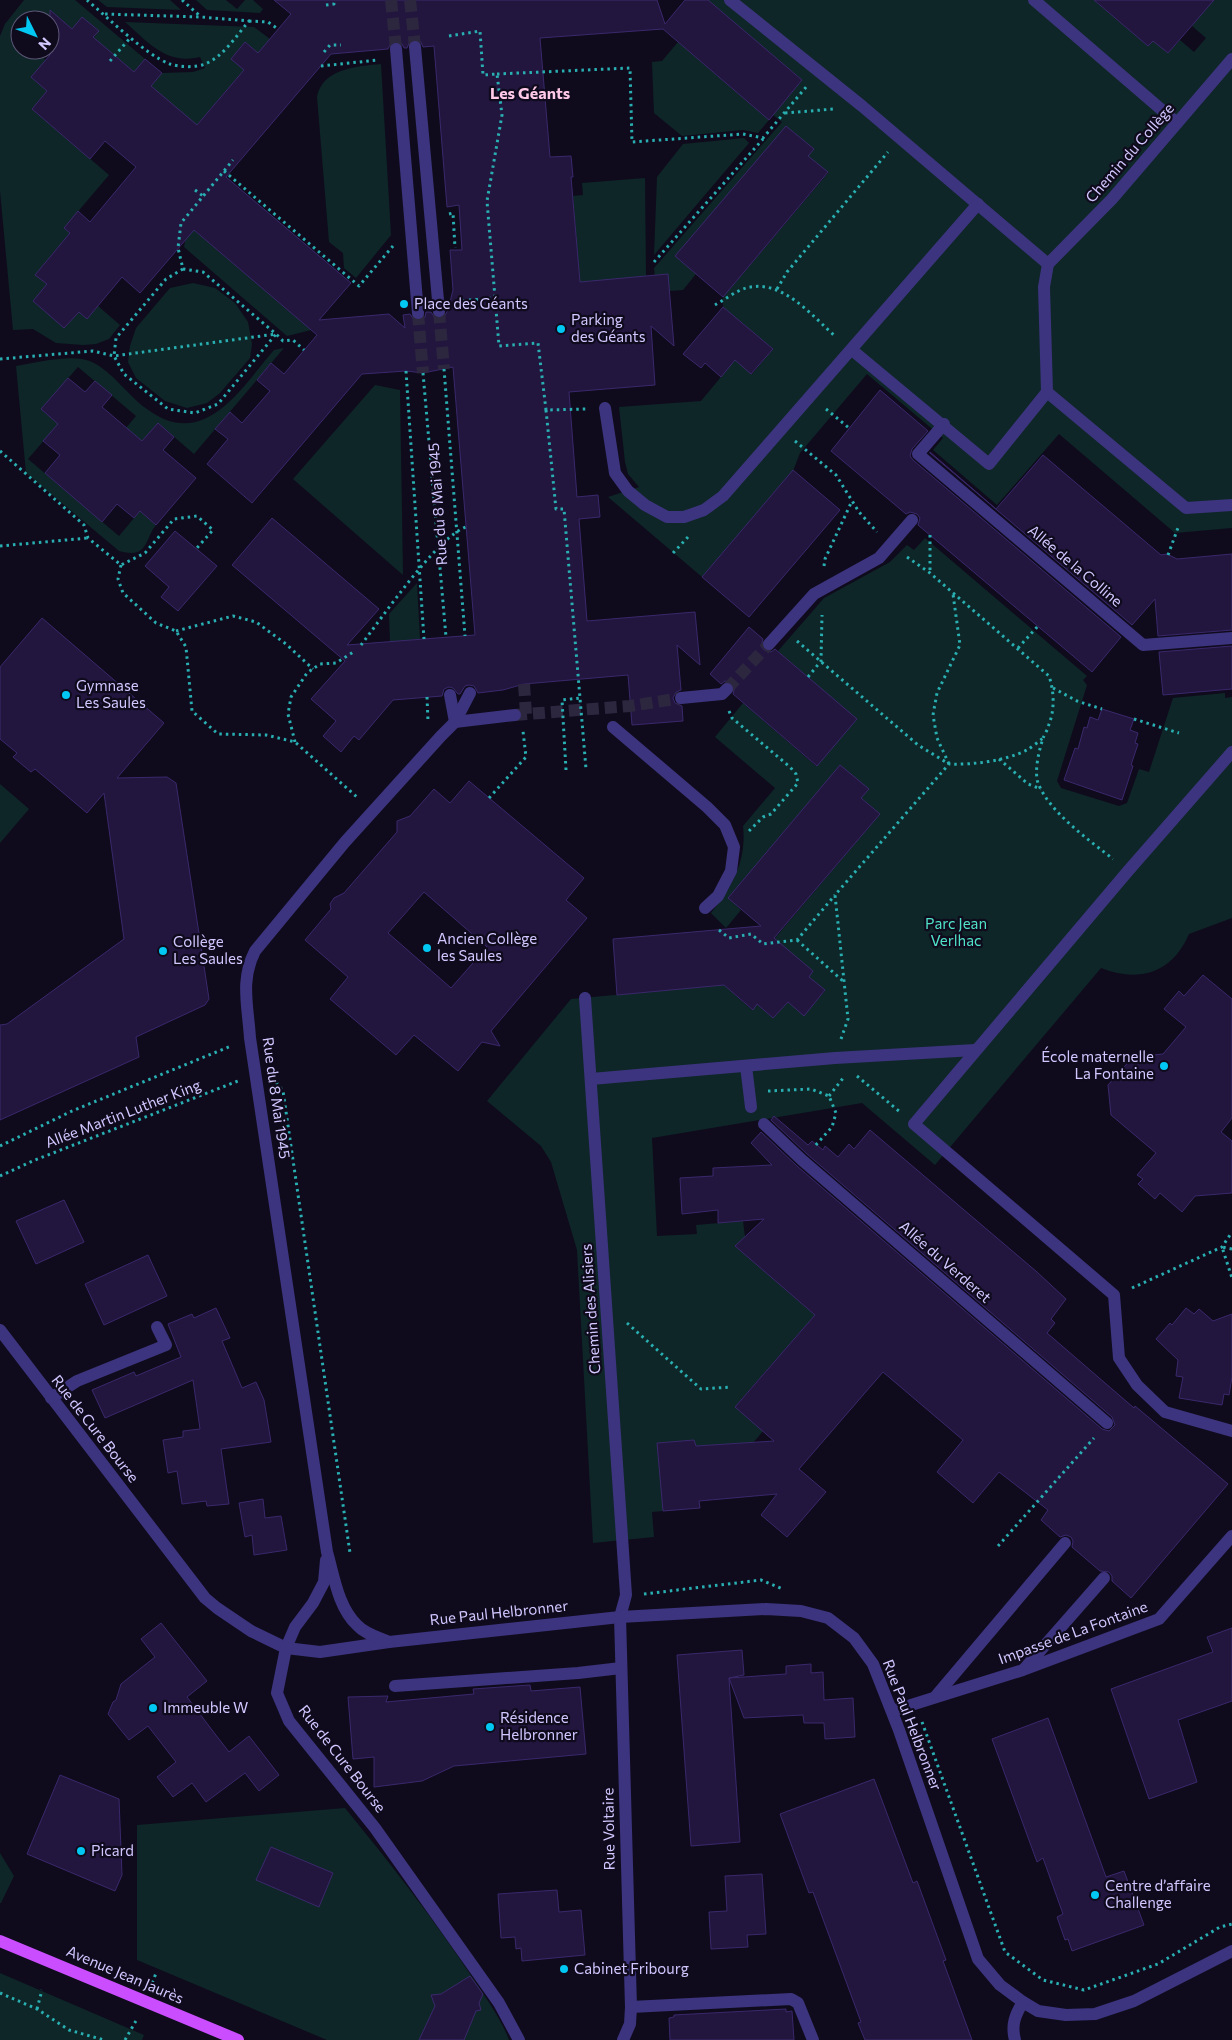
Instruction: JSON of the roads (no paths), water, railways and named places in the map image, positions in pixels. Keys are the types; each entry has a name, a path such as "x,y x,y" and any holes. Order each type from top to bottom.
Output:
{"main road":[{"name":"Avenue Jean Jaurès","path":"0,1940 238,2040"}],"street":[{"path":"730,0 862,106 1048,264 1044,287 1047,392 989,464 944,424 852,350"},
{"path":"1034,0 1178,123"},
{"path":"415,47 439,311"},
{"path":"396,49 418,313"},
{"name":"Chemin du Collège","path":"1048,264 1112,199 1232,59"},
{"path":"605,408 614,473 628,491 645,505 666,517 684,518 704,510 722,496 782,429 978,204"},
{"path":"1047,392 1186,508 1232,505"},
{"name":"Allée de la Colline","path":"944,424 918,454 1143,645 1232,638"},
{"path":"769,644 814,594 879,558 912,520"},
{"path":"681,698 724,692"},
{"name":"Rue du 8 Mai 1945","path":"388,1642 367,1633 356,1625 342,1605 327,1552 250,1038 245,980 248,965 255,951 373,811 455,722 470,693"},
{"path":"450,695 455,722 515,715"},
{"path":"613,727 707,807 725,825 734,847 731,871 718,896 705,908"},
{"path":"1232,752 1128,871 914,1124 1114,1294 1119,1358 1137,1385 1165,1412 1232,1431"},
{"name":"Chemin des Alisiers","path":"585,998 626,1596 620,1616"},
{"path":"591,1079 835,1058 975,1050"},
{"path":"746,1066 751,1107"},
{"name":"Allée du Verderet","path":"764,1124 802,1160 1107,1423"},
{"path":"51,1398 77,1381 166,1344 158,1327"},
{"name":"Rue de Cure Bourse","path":"0,1330 205,1598 251,1631 286,1648 277,1693 289,1721 374,1828 499,2003 519,2040"},
{"name":"Impasse de La Fontaine","path":"892,1711 1023,1670 1159,1619 1232,1536"},
{"path":"935,1697 1065,1543"},
{"name":"Rue du 8 Mai 1945","path":"286,1648 295,1627 313,1603 324,1582 327,1552"},
{"path":"1023,1670 1104,1578"},
{"name":"Rue Paul Helbronner","path":"286,1648 320,1652 388,1642 620,1616 766,1609 800,1611 828,1618 854,1638 873,1664 892,1711 978,1959 1000,1984 1038,2011 1066,2015 1095,2014 1134,2001 1232,1951"},
{"name":"Rue Voltaire","path":"620,1616 632,2007 630,2024 623,2040"},
{"path":"395,1686 578,1674 621,1668"},
{"path":"632,2007 791,1999 798,2003 813,2040"},
{"path":"1015,2040 1012,2031 1015,2015 1023,2002"}],"tunnel":[{"path":"391,0 396,49"},
{"path":"410,0 415,47"},
{"path":"439,311 444,369"},
{"path":"418,313 423,373"},
{"path":"727,689 769,644"},
{"path":"524,684 526,714"},
{"path":"515,715 630,706 681,698"}],"place":[{"name":"Place des Géants","path":"404,304"},
{"name":"Parking des Géants","path":"561,329"},
{"name":"Gymnase Les Saules","path":"66,695"},
{"name":"Ancien Collège les Saules","path":"427,948"},
{"name":"Collège Les Saules","path":"163,951"},
{"name":"École maternelle La Fontaine","path":"1164,1066"},
{"name":"Immeuble W","path":"153,1708"},
{"name":"Résidence Helbronner","path":"490,1727"},
{"name":"Picard","path":"81,1851"},
{"name":"Centre d’affaire Challenge","path":"1095,1895"},
{"name":"Cabinet Fribourg","path":"564,1969"}],"district":[{"name":"Les Géants","path":"530,93"}],"park label":[{"name":"Parc Jean Verlhac","path":"956,932"}]}
